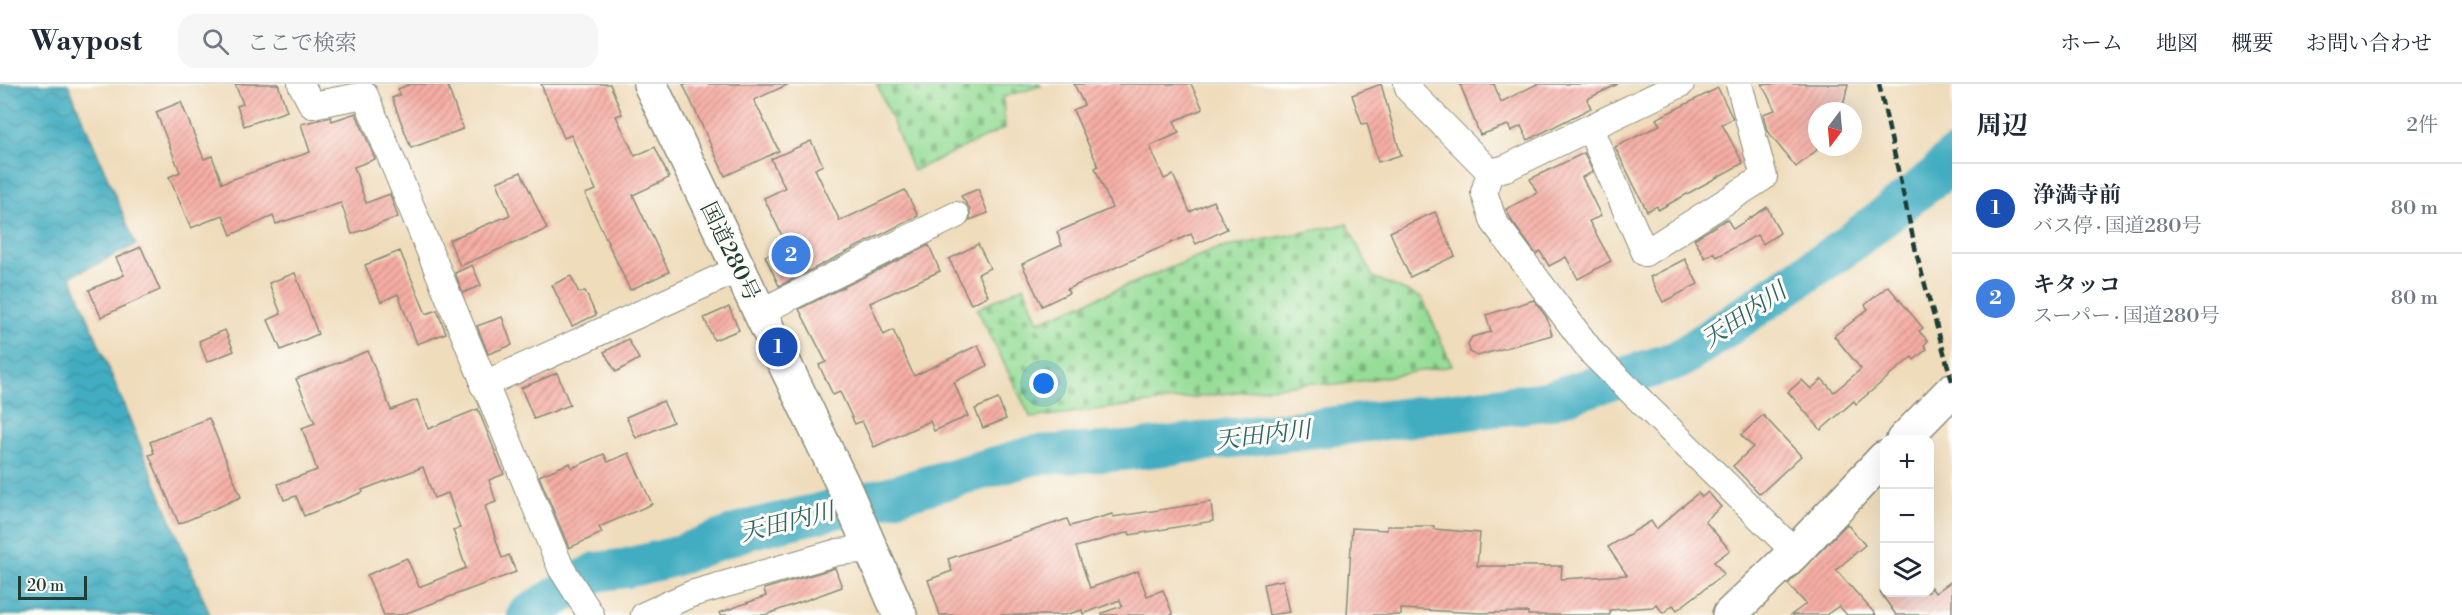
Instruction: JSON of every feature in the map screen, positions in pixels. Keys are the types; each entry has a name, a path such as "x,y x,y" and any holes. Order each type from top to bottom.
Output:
{"main road":[{"name":"国道280号","path":"650,84 843,485 900,615"},
{"path":"1908,435 1952,390"},
{"path":"1729,615 1795,552 1880,462"}],"street":[{"path":"301,84 312,105 365,95 483,385 561,568 591,615"},
{"path":"1407,84 1417,98 1490,172"},
{"path":"1490,172 1506,168 1681,84"},
{"path":"1590,129 1645,253 1764,177 1739,84"},
{"path":"1490,172 1484,192 1494,222 1593,354 1795,552"},
{"path":"760,312 956,215"},
{"path":"483,385 739,269"},
{"path":"644,615 702,591 869,543"}],"green space":[{"path":"877,84 1039,84 1041,86 1003,97 1005,128 913,171"},
{"path":"1347,224 1373,277 1422,298 1452,366 1336,385 1309,383 1031,418 977,309 1024,286 1038,322 1216,249"}],"water":[{"path":"0,84 68,84 136,245 71,276 210,615 0,615"}],"building":[{"path":"235,84 278,84 287,111 244,126 237,106 243,104"},
{"path":"410,84 447,84 463,129 411,148 392,98 400,95 398,89"},
{"path":"541,84 610,84 622,114 616,116 635,156 655,147 669,178 633,195 669,272 630,290 585,194 596,190 571,135 564,138"},
{"path":"683,84 789,84 754,100 779,151 725,176"},
{"path":"1074,84 1191,84 1203,109 1174,121 1179,133 1150,146 1164,179 1173,175 1190,212 1213,201 1227,229 1196,244 1191,234 1067,289 1069,293 1042,306 1022,264 1062,245 1057,232 1112,208 1095,168 1098,166 1073,110 1084,105"},
{"path":"1381,84 1401,155 1378,162 1367,123 1362,124 1352,95"},
{"path":"1460,84 1494,84 1501,102 1537,84 1618,84 1587,99 1591,108 1528,140 1521,126 1511,131 1508,125 1480,135"},
{"path":"1762,84 1848,84 1844,102 1808,102 1810,156 1796,167 1767,131 1763,114 1775,110"},
{"path":"1718,88 1733,119 1722,124 1743,163 1658,210 1657,206 1647,211 1615,147 1660,125 1656,119"},
{"path":"181,102 204,159 212,156 222,183 310,152 301,124 331,117 332,121 356,113 375,159 354,167 366,203 390,194 398,217 352,234 341,203 276,224 273,216 231,235 223,215 191,228 169,177 180,172 156,112"},
{"path":"811,141 823,165 815,169 840,221 905,190 918,216 779,286 765,256 787,246 764,198 785,188 771,159"},
{"path":"1584,153 1593,172 1582,177 1601,216 1589,221 1611,261 1578,279 1566,257 1549,266 1540,251 1536,254 1513,223 1506,209 1537,193 1530,179"},
{"path":"521,172 547,229 460,266 449,240 510,215 497,182"},
{"path":"978,189 988,213 970,220 970,209 961,196"},
{"path":"1767,207 1780,233 1763,244 1757,235 1717,257 1714,252 1705,258 1694,239 1727,219 1733,229"},
{"path":"1435,212 1455,256 1410,277 1390,232"},
{"path":"978,244 990,268 978,274 988,296 971,304 949,259"},
{"path":"929,245 940,271 870,303 884,335 893,330 914,376 978,345 987,366 954,382 968,416 934,431 930,421 874,447 862,421 855,424 840,392 833,395 819,365 826,362 799,309"},
{"path":"141,247 160,290 101,317 89,290 124,275 116,258"},
{"path":"400,251 426,314 437,310 446,333 417,344 398,294 381,302 365,265"},
{"path":"1685,259 1698,284 1663,302 1650,277"},
{"path":"472,265 481,285 463,293 455,273"},
{"path":"295,273 318,334 281,350 268,320 281,314 269,283"},
{"path":"571,276 579,293 585,291 596,315 572,326 552,285"},
{"path":"1888,286 1923,328 1919,331 1928,341 1924,345 1927,349 1914,360 1912,357 1856,404 1854,401 1821,430 1788,392 1802,380 1811,389 1822,379 1834,392 1861,369 1834,336 1868,309 1865,305"},
{"path":"1534,300 1547,318 1552,335 1477,356 1470,352 1468,344 1472,337 1491,332 1486,315"},
{"path":"729,307 739,330 714,340 704,318"},
{"path":"502,317 512,345 488,354 477,326"},
{"path":"225,330 234,351 207,362 199,341"},
{"path":"628,339 639,359 616,372 604,352"},
{"path":"368,351 391,410 417,400 428,429 478,409 504,474 489,480 496,502 485,506 502,558 509,555 516,572 401,615 384,615 367,575 407,558 419,587 466,568 453,530 460,528 448,493 434,498 423,467 362,490 363,492 304,516 296,496 284,500 278,484 317,470 302,428 315,423 296,379"},
{"path":"557,373 570,405 534,419 521,388"},
{"path":"998,399 1006,419 983,428 975,409"},
{"path":"663,401 673,422 636,438 626,417"},
{"path":"1763,415 1801,456 1760,494 1733,466 1753,447 1741,435"},
{"path":"209,418 241,497 179,524 149,455 154,453 150,442"},
{"path":"629,453 652,504 599,527 602,533 569,548 539,476 570,463 572,468 604,454 608,462"},
{"path":"1708,492 1721,507 1705,521 1730,550 1714,562 1724,574 1677,610 1673,605 1663,613 1656,604 1653,607 1610,610 1610,615 1528,615 1528,612 1481,613 1401,609 1401,615 1347,615 1352,528 1387,530 1387,526 1434,526 1434,529 1480,533 1477,566 1562,566 1561,579 1627,575 1608,547 1651,521 1656,529 1698,493 1702,497"},
{"path":"1211,502 1213,521 1130,535 1129,532 1076,547 1090,588 1138,571 1147,596 1163,590 1173,615 1102,615 1102,613 1122,606 1120,600 1083,614 1082,610 1065,615 940,615 928,580 952,571 948,559 1067,519 1070,526 1112,514 1113,517"},
{"path":"1847,524 1865,545 1836,570 1876,615 1847,615 1839,606 1826,615 1791,615 1806,604 1788,584"},
{"path":"835,568 842,587 765,615 720,615 719,613 766,596 764,589"},
{"path":"1283,580 1290,612 1269,615 1263,584"},
{"path":"1952,581 1952,615 1896,615 1883,597 1934,597 1934,592"}],"waterway":[{"name":"天田内川","path":"527,615 596,572 627,568 673,557 747,530 890,496 1035,455 1124,451 1546,401 1678,360 1845,247 1934,178 1952,158"}],"railway":[{"path":"1879,84 1917,256 1952,381"}],"place":[{"name":"キタッコ","path":"791,255"},
{"name":"浄満寺前","path":"778,347"}]}
